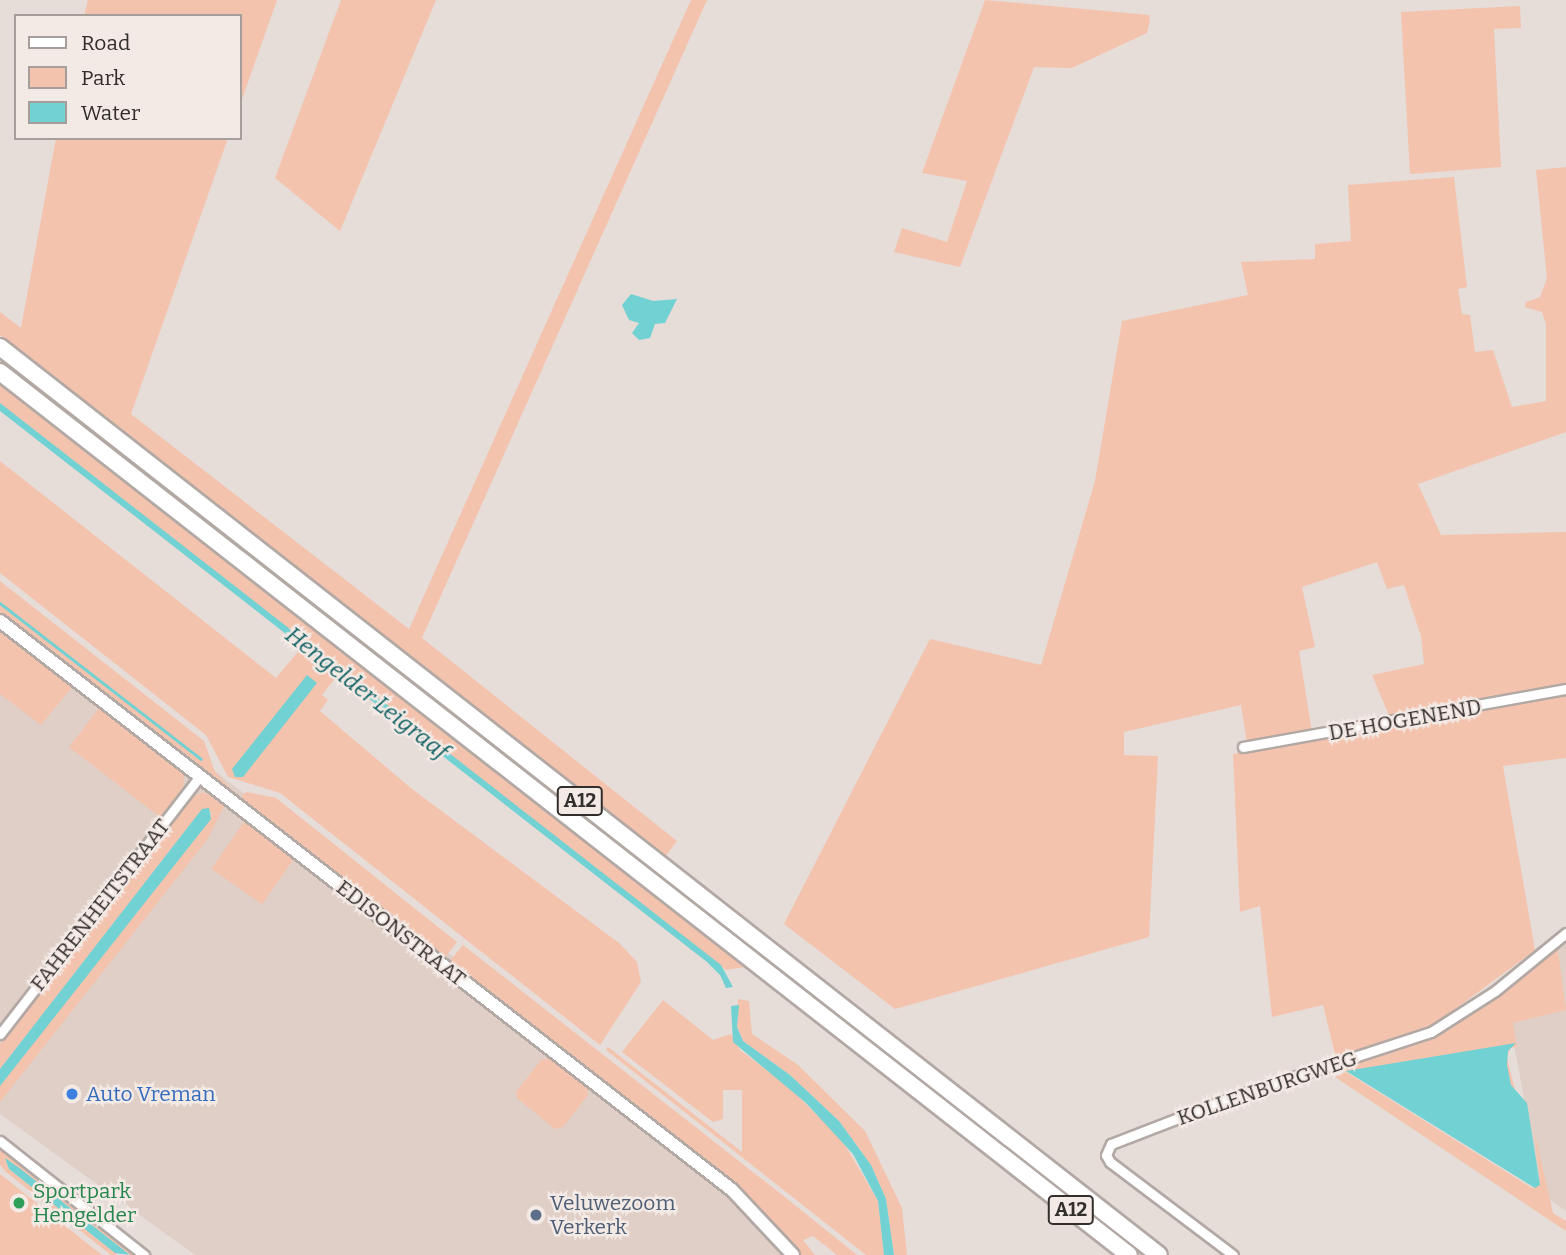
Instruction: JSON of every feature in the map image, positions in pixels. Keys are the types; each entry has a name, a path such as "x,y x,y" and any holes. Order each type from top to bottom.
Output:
{"highway":[{"name":"A12","path":"0,347 1159,1255"},
{"name":"A12","path":"0,372 1129,1255"}],"street":[{"name":"EDISONSTRAAT","path":"0,621 732,1190 793,1255"},
{"name":"DE HOGENEND","path":"1243,747 1566,690"},
{"name":"FAHRENHEITSTRAAT","path":"0,1034 200,776"},
{"name":"KOLLENBURGWEG","path":"1233,1255 1110,1162 1107,1155 1111,1144 1238,1095 1430,1032 1486,997 1566,933"},
{"path":"0,1141 144,1255"}],"shaded area":[{"path":"0,603 722,1167 814,1255 195,1255 0,1114"},
{"path":"1566,934 1566,1211 1542,1194 1505,996"}],"green space":[{"path":"88,0 277,0 242,99 242,14 84,14"},
{"path":"341,0 436,0 340,231 275,178"},
{"path":"691,0 707,0 422,638 677,841 666,856 0,335 0,312 21,328 56,140 227,140 131,414 409,629"},
{"path":"985,0 1149,15 1150,21 1147,33 1072,68 1034,67 960,267 894,252 902,228 947,242 967,181 922,173"},
{"path":"1520,6 1521,28 1494,29 1501,167 1410,174 1401,12"},
{"path":"1566,167 1566,432 1418,484 1441,535 1566,532 1566,685 1390,718 1372,675 1424,664 1421,636 1404,585 1387,589 1377,562 1302,587 1315,647 1299,651 1312,732 1247,743 1241,705 1124,732 1124,755 1158,756 1149,937 895,1009 784,924 930,639 1041,665 1095,481 1122,321 1248,295 1241,262 1315,259 1315,244 1351,241 1348,185 1454,177 1467,287 1458,289 1462,314 1470,315 1475,352 1493,350 1512,407 1546,401 1546,324 1542,312 1525,307 1526,302 1540,297 1547,278 1536,170"},
{"path":"0,384 745,967 726,970 21,420 0,403"},
{"path":"0,461 276,678 302,647 338,675 322,695 328,700 320,711 412,789 619,943 637,962 641,982 600,1045 280,793 228,777 206,735 0,573"},
{"path":"0,581 204,741 215,772 234,792 230,793 0,613"},
{"path":"0,629 73,686 41,725 0,694"},
{"path":"1566,692 1566,758 1503,766 1535,950 1435,1024 1336,1058 1323,1005 1272,1017 1260,906 1240,912 1233,754"},
{"path":"100,707 184,775 183,788 160,817 69,747"},
{"path":"203,792 226,803 207,840 0,1102 0,1086 213,813 202,809 0,1069 0,1044 194,796"},
{"path":"247,792 276,798 457,942 444,959 242,803 242,795"},
{"path":"244,822 295,858 262,904 211,869"},
{"path":"1557,944 1566,1010 1513,1023 1517,1047 1510,1048 1507,1058 1515,1090 1462,1052 1346,1072 1340,1066 1430,1035"},
{"path":"463,945 857,1255 837,1255 813,1236 803,1240 815,1255 797,1255 751,1201 448,963"},
{"path":"738,999 749,1001 752,1034 798,1065 865,1131 902,1208 907,1255 894,1255 886,1199 871,1165 839,1121 790,1075 743,1041 737,1027"},
{"path":"663,1000 713,1040 731,1034 740,1050 788,1086 842,1140 878,1201 884,1255 866,1255 606,1050 608,1047 742,1152 742,1090 723,1090 723,1119 713,1122 622,1052"},
{"path":"552,1058 587,1085 588,1095 563,1127 555,1129 517,1098 516,1092 541,1060"},
{"path":"1346,1072 1532,1188 1540,1185 1535,1134 1553,1213 1566,1221 1566,1231 1335,1077"},
{"path":"0,1148 136,1255 130,1255 5,1158 9,1169 118,1255 111,1255 6,1172 0,1165"},
{"name":"Sportpark Hengelder","path":"0,1174 74,1233 102,1255 0,1255"}],"water":[{"path":"631,294 653,301 677,299 665,323 655,324 650,338 639,340 632,333 639,323 629,320 622,305"},
{"name":"Hengelder Leigraaf","path":"0,403 721,965 733,987 726,988 720,975 707,962 0,411"},
{"path":"307,675 317,683 243,777 235,777 232,769"},
{"path":"209,808 211,819 0,1086 0,1069 202,809"},
{"path":"739,1005 737,1027 743,1041 790,1075 839,1121 871,1165 886,1199 894,1255 884,1255 878,1201 853,1154 806,1103 733,1042 731,1006"},
{"path":"1516,1043 1508,1051 1507,1065 1511,1085 1527,1103 1540,1185 1535,1188 1346,1071"},
{"path":"5,1158 130,1255 115,1253 9,1169"}],"waterway":[{"path":"0,603 201,759"}],"place":[{"name":"Auto Vreman","path":"72,1094"},
{"name":"Sportpark Hengelder","path":"19,1203"},
{"name":"Veluwezoom Verkerk","path":"536,1215"}]}
